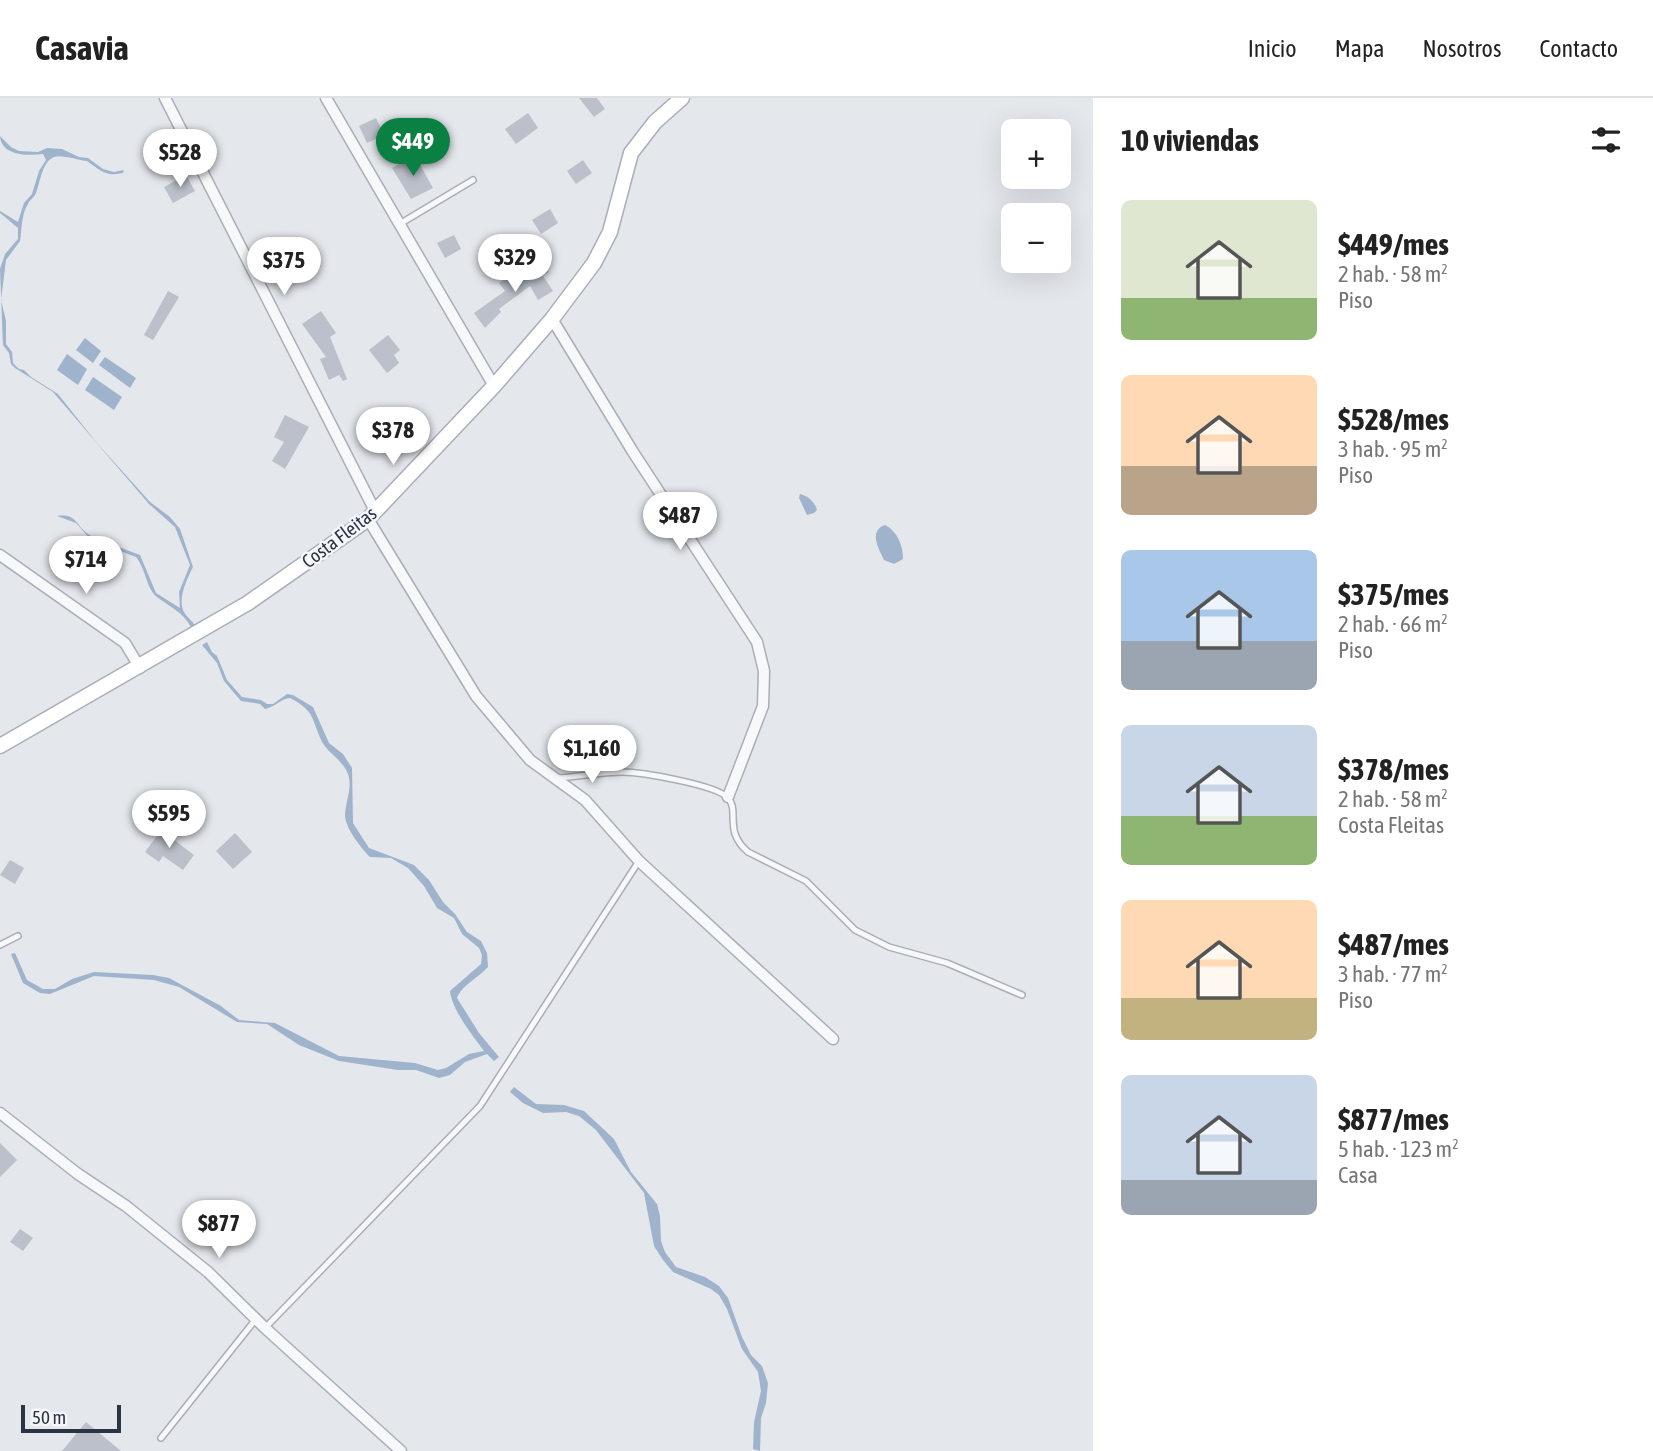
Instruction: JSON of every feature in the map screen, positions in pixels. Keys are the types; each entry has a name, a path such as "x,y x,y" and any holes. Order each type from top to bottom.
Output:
{"main road":[{"name":"Costa Fleitas","path":"0,746 140,668 248,603 372,515 494,386 552,319 594,263 610,232 631,153 655,122 680,99"}],"street":[{"path":"164,98 372,515 476,696 530,760 585,800 639,861 833,1039"},
{"path":"326,98 494,386"},
{"path":"552,319 757,642 764,671 763,706 728,797"},
{"path":"0,555 125,643 140,668"},
{"path":"3,1120 126,1206 188,1255 401,1451"}],"lane":[{"path":"398,225 473,180"},
{"path":"557,778 622,772 707,787 728,797 733,830 741,846 806,881 855,929 889,947 947,963 1022,995"},
{"path":"265,1328 480,1106 639,861"},
{"path":"0,945 18,936"},
{"path":"160,1438 256,1320"}],"water":[{"path":"0,136 19,151 62,149 88,158 103,169 114,172 124,170 123,173 103,172 87,161 61,156 54,157 46,164 35,195 24,212 20,241 6,260 1,299 0,269 5,254 18,239 18,228 0,211 18,222 24,203 32,194 39,171 46,160 43,154 30,155 10,151 5,148"},
{"path":"1,301 6,321 6,344 12,352 13,363 58,394 96,442 150,502 170,517 180,529 193,567 184,589 182,607 195,625 191,627 180,614 153,593 136,557 91,540 76,523 57,516 68,516 92,536 140,555 156,593 180,608 179,592 190,565 175,527 149,504 53,392 11,364 9,353 3,345"},
{"path":"85,338 101,351 93,363 76,350"},
{"path":"67,354 87,369 78,385 57,370"},
{"path":"105,357 136,378 130,388 99,365"},
{"path":"93,377 122,397 114,410 85,390"},
{"path":"800,494 813,502 817,510 814,513 807,515 799,498"},
{"path":"885,525 896,535 902,549 903,559 894,564 884,560 876,541 877,531"},
{"path":"207,642 217,656 227,680 242,697 273,704 287,694 313,707 329,743 343,754 352,768 353,823 369,848 414,865 429,880 467,932 481,941 487,953 488,967 466,986 457,998 479,1033 499,1057 494,1061 487,1054 465,1062 450,1075 439,1078 416,1070 339,1061 299,1045 267,1024 237,1022 179,987 154,980 94,976 50,994 40,993 23,983 11,954 15,953 27,980 43,989 55,989 72,979 94,972 169,978 221,1006 239,1020 275,1023 339,1056 415,1063 438,1070 469,1054 484,1051 459,1014 450,991 481,964 482,955 479,948 462,934 454,918 437,908 424,886 408,868 391,858 370,857 358,844 345,816 350,785 348,774 324,745 308,711 290,698 265,709 260,704 241,701 224,681 217,663 202,645"},
{"path":"514,1087 536,1104 564,1105 584,1111 614,1139 631,1172 657,1204 661,1241 665,1252 676,1267 705,1277 719,1286 728,1298 742,1337 751,1355 762,1366 768,1383 761,1418 760,1451 753,1449 754,1422 761,1391 758,1372 742,1349 719,1295 673,1272 663,1260 654,1246 644,1193 596,1130 579,1116 566,1112 543,1113 523,1103 510,1092"}],"building":[{"path":"579,98 597,98 605,109 594,117"},
{"path":"528,113 538,128 516,144 505,129"},
{"path":"376,118 384,135 367,143 359,126"},
{"path":"415,156 433,188 411,199 392,168"},
{"path":"583,160 592,173 576,184 567,171"},
{"path":"186,175 195,191 173,203 164,187"},
{"path":"550,209 558,223 541,234 532,220"},
{"path":"454,235 461,249 445,258 437,243"},
{"path":"544,265 549,272 543,276 553,291 538,300 530,286 499,309 501,312 485,328 474,313 505,291 499,283 507,277 513,285"},
{"path":"168,291 179,297 153,340 144,335"},
{"path":"321,311 336,333 330,337 347,379 343,381 339,375 329,380 320,359 326,357 302,324"},
{"path":"388,335 400,350 394,355 399,363 387,373 369,350"},
{"path":"285,415 309,427 285,469 272,461 284,442 274,437"},
{"path":"163,828 194,855 183,870 163,856 159,862 145,852"},
{"path":"235,833 252,852 233,869 216,851"},
{"path":"10,860 24,868 15,884 0,875"},
{"path":"0,1143 17,1160 0,1177"},
{"path":"20,1229 33,1238 23,1251 10,1242"},
{"path":"86,1422 121,1451 62,1451"}]}
